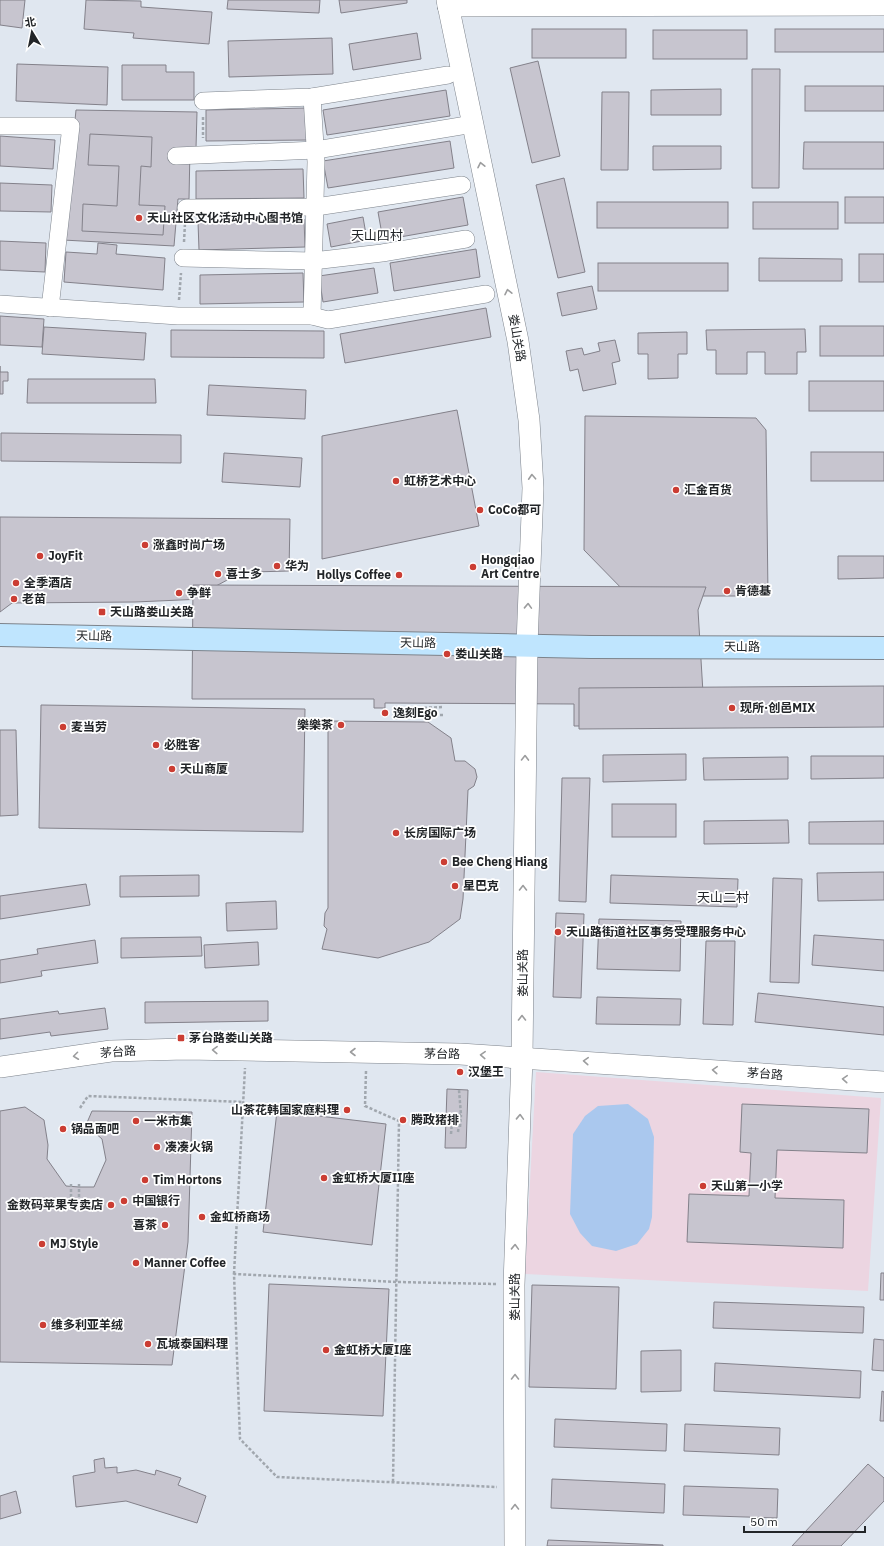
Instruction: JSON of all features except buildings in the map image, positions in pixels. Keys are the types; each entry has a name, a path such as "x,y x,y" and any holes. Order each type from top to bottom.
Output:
{"main road":[{"name":"天山路","path":"0,635 527,645 884,648"}],"street":[{"path":"448,3 884,5"},
{"name":"娄山关路","path":"448,3 518,341 529,420 533,488 527,645 522,1057 514,1285 516,1487 515,1546"},
{"path":"203,101 312,97 448,75"},
{"path":"312,97 316,150 316,207 312,316"},
{"path":"176,156 316,150 473,124"},
{"path":"0,126 71,126 50,308"},
{"path":"186,208 316,207 462,185"},
{"path":"183,258 313,261 382,253 466,239"},
{"path":"0,304 178,316 312,316 328,320 486,294"},
{"name":"茅台路","path":"0,1067 111,1051 185,1049 367,1052 522,1057 884,1082"}],"path":[{"path":"203,101 203,155"},
{"path":"419,708 443,708"},
{"path":"420,715 444,715"},
{"path":"246,1051 234,1274 240,1439 277,1477 516,1487"},
{"path":"367,1052 365,1106 399,1121 393,1482"},
{"path":"458,1090 461,1115 460,1127"},
{"path":"80,1108 88,1096 244,1102"},
{"path":"454,1126 455,1114 461,1115"},
{"path":"458,1132 459,1121"},
{"path":"451,1134 452,1122"},
{"path":"71,1197 72,1183"},
{"path":"78,1197 79,1184"},
{"path":"234,1274 397,1282 514,1285"}],"shaded area":[{"name":"天山第一小学","path":"536,1072 881,1098 868,1291 525,1274"},
{"path":"628,1104 648,1119 654,1137 652,1217 649,1229 637,1244 616,1251 592,1246 580,1233 570,1214 573,1134 585,1116 598,1106"}],"place":[{"name":"天山社区文化活动中心图书馆","path":"139,218"},
{"name":"虹桥艺术中心","path":"396,481"},
{"name":"汇金百货","path":"676,490"},
{"name":"CoCo都可","path":"480,510"},
{"name":"涨鑫时尚广场","path":"145,545"},
{"name":"JoyFit","path":"40,556"},
{"name":"华为","path":"277,566"},
{"name":"Hongqiao Art Centre","path":"473,567"},
{"name":"喜士多","path":"218,574"},
{"name":"Hollys Coffee","path":"399,575"},
{"name":"全季酒店","path":"16,583"},
{"name":"肯德基","path":"727,591"},
{"name":"争鲜","path":"179,593"},
{"name":"老苗","path":"14,599"},
{"name":"天山路娄山关路","path":"102,612"},
{"name":"娄山关路","path":"447,654"},
{"name":"现所·创邑MIX","path":"732,708"},
{"name":"逸刻Ego","path":"385,713"},
{"name":"樂樂茶","path":"341,725"},
{"name":"麦当劳","path":"63,727"},
{"name":"必胜客","path":"156,745"},
{"name":"天山商厦","path":"172,769"},
{"name":"长房国际广场","path":"396,833"},
{"name":"Bee Cheng Hiang","path":"444,862"},
{"name":"星巴克","path":"455,886"},
{"name":"天山路街道社区事务受理服务中心","path":"558,932"},
{"name":"茅台路娄山关路","path":"181,1038"},
{"name":"汉堡王","path":"460,1072"},
{"name":"山茶花韩国家庭料理","path":"347,1110"},
{"name":"腾政猪排","path":"403,1120"},
{"name":"一米市集","path":"136,1121"},
{"name":"锅品面吧","path":"63,1129"},
{"name":"凑凑火锅","path":"157,1147"},
{"name":"金虹桥大厦II座","path":"324,1178"},
{"name":"Tim Hortons","path":"145,1180"},
{"name":"天山第一小学","path":"703,1186"},
{"name":"中国银行","path":"124,1201"},
{"name":"金数码苹果专卖店","path":"111,1205"},
{"name":"金虹桥商场","path":"202,1217"},
{"name":"喜茶","path":"165,1225"},
{"name":"MJ Style","path":"42,1244"},
{"name":"Manner Coffee","path":"136,1263"},
{"name":"维多利亚羊绒","path":"43,1325"},
{"name":"瓦城泰国料理","path":"148,1344"},
{"name":"金虹桥大厦I座","path":"326,1350"}],"district":[{"name":"天山四村","path":"377,235"},
{"name":"天山二村","path":"723,897"}]}
